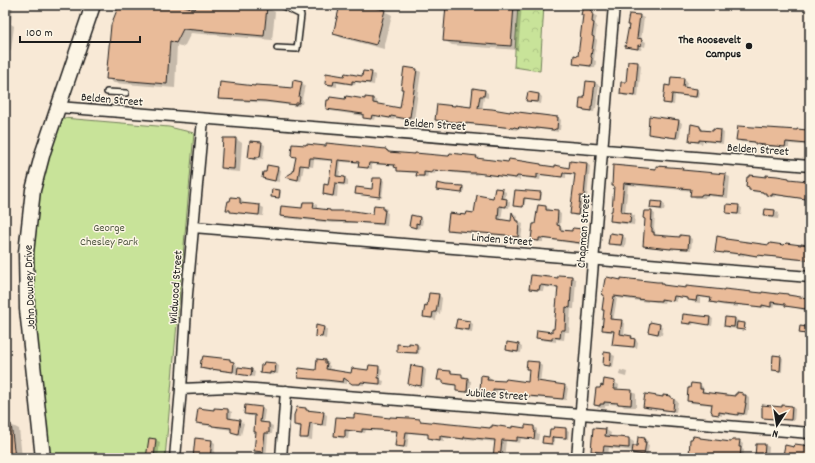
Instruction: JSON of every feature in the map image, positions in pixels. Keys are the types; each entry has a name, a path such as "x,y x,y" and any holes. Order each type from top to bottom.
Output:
{"street":[{"name":"John Downey Drive","path":"43,458 27,309 26,252 33,190 43,152 93,5"},
{"name":"Chapman Street","path":"577,458 614,5"},
{"name":"Belden Street","path":"58,107 810,166"},
{"name":"Wildwood Street","path":"176,458 187,294 203,119"},
{"name":"Linden Street","path":"193,227 810,277"},
{"name":"Jubilee Street","path":"181,389 229,387 810,433"},
{"path":"281,458 286,391"}],"lane":[{"path":"278,48 297,49 301,15 281,5"},
{"path":"107,92 126,93"}],"green space":[{"path":"518,5 544,5 540,71 514,67"},
{"name":"George Chesley Park","path":"63,118 169,127 194,133 165,458 48,458 31,283 32,225 41,168"}],"building":[{"path":"119,5 180,5 195,9 197,5 248,5 267,7 264,36 183,29 176,43 170,41 167,84 106,79 111,25"},
{"path":"340,5 375,5 374,7 385,10 376,45 333,34"},
{"path":"446,5 514,5 511,46 443,41"},
{"path":"583,6 592,7 591,12 593,13 592,22 594,23 592,36 594,37 591,66 573,64 574,55 578,56"},
{"path":"629,14 640,15 637,38 642,39 641,46 638,45 638,49 625,47 629,25 627,25"},
{"path":"628,61 638,62 635,96 620,94 621,82 626,82"},
{"path":"404,67 417,69 410,117 407,119 372,115 371,119 363,118 363,114 326,109 327,100 329,100 330,97 345,99 346,96 365,99 365,97 373,98 373,103 400,108"},
{"path":"363,71 372,72 370,83 352,81 352,84 334,81 333,85 325,84 326,73 344,76 345,73 362,76"},
{"path":"671,77 684,78 683,87 697,89 696,97 672,94 671,104 663,103 665,85 670,86"},
{"path":"293,80 302,82 299,103 296,103 296,105 265,101 218,99 220,82 292,88"},
{"path":"586,81 595,82 591,111 579,109 580,98 584,98"},
{"path":"473,88 485,90 484,96 480,96 478,108 558,117 557,129 513,128 435,120 437,104 471,107"},
{"path":"528,92 539,94 538,102 526,101"},
{"path":"649,116 679,120 676,138 648,134"},
{"path":"691,124 700,126 701,130 721,130 720,142 699,140 699,142 689,141"},
{"path":"738,126 807,130 807,144 786,142 785,147 755,144 755,142 736,140"},
{"path":"223,138 236,138 234,169 221,168"},
{"path":"250,141 262,142 260,157 255,157 255,159 248,158"},
{"path":"326,143 386,149 388,152 448,156 450,153 508,162 509,159 555,167 555,165 569,168 570,161 587,163 584,196 580,196 578,215 570,214 575,174 563,173 562,177 537,174 537,178 517,176 516,178 432,170 432,173 424,172 424,176 416,176 417,172 397,171 397,168 394,167 395,165 369,163 368,168 358,167 359,162 338,160 336,176 345,177 344,184 335,183 333,196 323,194 324,184 328,185 332,160 310,158 309,166 300,165 298,180 285,177 293,172 296,157 291,156 292,144 326,146"},
{"path":"267,165 278,167 275,181 262,178 263,172 266,172"},
{"path":"613,165 656,169 656,166 683,168 682,170 726,174 723,196 703,194 701,196 690,196 691,189 624,183 621,212 631,213 630,223 610,221 614,186 612,186"},
{"path":"749,175 766,177 766,175 777,176 808,181 806,199 772,194 772,196 766,195 766,193 763,192 749,190 749,188 746,187 747,177 749,177"},
{"path":"373,178 382,178 380,197 355,194 356,187 372,189"},
{"path":"437,183 463,186 462,193 436,190"},
{"path":"495,188 503,189 501,198 507,199 506,207 499,206 498,219 511,221 512,212 516,221 519,221 518,237 447,230 449,213 466,215 467,212 474,213 477,195 493,198"},
{"path":"272,189 280,190 279,198 271,197"},
{"path":"515,190 541,192 540,200 524,198 523,207 513,206"},
{"path":"231,197 240,198 240,203 260,205 259,215 230,212 230,210 226,210 228,201 230,201"},
{"path":"651,201 662,202 661,209 650,208"},
{"path":"303,202 314,202 313,208 330,211 354,211 373,214 374,205 383,206 383,210 385,210 383,224 280,216 281,206 302,208"},
{"path":"727,204 739,205 738,214 726,213"},
{"path":"538,205 546,206 546,210 558,211 557,225 560,226 560,230 572,231 573,228 582,229 581,243 541,238 539,238 539,241 531,240"},
{"path":"765,209 775,210 774,217 764,216"},
{"path":"644,211 652,211 651,227 654,235 680,237 680,235 689,236 688,249 643,246 645,219 643,218"},
{"path":"411,215 420,217 419,224 416,223 416,228 409,226"},
{"path":"610,233 623,235 621,245 608,244"},
{"path":"717,236 726,239 769,245 770,243 784,245 786,243 808,245 807,260 715,252"},
{"path":"531,275 558,278 558,275 572,276 570,308 566,307 565,330 561,330 560,338 552,337 552,340 536,338 537,330 552,332 552,329 554,329 558,287 540,285 539,290 529,289"},
{"path":"607,277 621,280 621,278 662,282 661,284 663,285 686,288 686,286 788,294 807,298 806,309 771,302 771,307 762,305 762,307 723,304 710,302 711,298 697,296 696,301 674,296 673,301 661,299 661,301 614,296 610,319 622,320 620,334 632,336 631,338 635,339 634,347 612,345 614,331 602,330 604,295 602,295 605,279"},
{"path":"429,293 439,294 436,312 433,312 432,318 423,317 425,305 427,306"},
{"path":"683,314 710,317 709,325 691,322 691,324 682,323"},
{"path":"725,317 735,318 734,327 724,326"},
{"path":"457,319 470,321 469,330 455,328"},
{"path":"650,322 660,324 658,334 648,332"},
{"path":"737,322 745,323 744,330 736,329"},
{"path":"316,325 324,327 322,337 315,336"},
{"path":"800,326 807,327 806,334 799,333"},
{"path":"507,342 519,344 518,352 506,350"},
{"path":"409,343 417,344 417,353 397,352 397,344 409,345"},
{"path":"604,352 611,353 610,366 603,365"},
{"path":"773,355 781,356 780,371 772,370"},
{"path":"203,356 230,359 230,361 234,362 233,372 200,368"},
{"path":"317,359 325,360 325,363 327,363 326,369 351,373 352,368 368,370 369,365 379,366 378,378 380,378 380,384 361,382 360,384 352,384 344,378 343,382 298,378 299,368 316,370"},
{"path":"527,361 539,362 537,381 565,385 563,399 505,394 506,390 493,389 493,394 480,392 481,375 488,376 487,380 505,381 506,379 528,382 529,369 526,369"},
{"path":"264,362 276,363 275,373 260,373 261,365 263,365"},
{"path":"411,365 423,367 421,386 408,384"},
{"path":"238,367 252,369 251,376 237,374"},
{"path":"439,370 462,374 462,377 468,378 467,392 456,391 456,385 443,383 443,380 437,380"},
{"path":"604,379 615,381 614,389 632,390 631,405 604,402 604,404 600,404 600,406 594,405 596,388 600,388 601,385 603,386"},
{"path":"691,383 700,384 700,389 703,389 702,392 735,396 737,392 743,393 743,395 746,395 744,414 738,413 738,415 719,412 719,415 712,414 712,404 687,401 688,388 690,388"},
{"path":"645,394 663,397 663,395 671,396 671,398 674,399 673,411 643,407"},
{"path":"245,405 262,407 260,422 269,423 269,433 265,433 263,452 254,451 256,432 254,432 255,415 244,414"},
{"path":"762,405 782,407 782,405 792,406 791,420 762,418"},
{"path":"297,407 306,408 306,410 324,412 322,425 310,423 308,438 300,438 301,426 294,425 294,415"},
{"path":"198,408 214,410 214,408 228,409 228,418 240,420 238,434 231,432 231,428 196,423"},
{"path":"354,414 390,418 420,419 420,421 490,428 492,425 525,428 525,425 534,426 535,431 534,439 517,437 517,441 502,440 500,458 493,458 495,440 464,437 464,439 440,436 440,440 428,438 428,434 406,432 404,447 395,446 397,431 362,429 362,432 345,430 345,437 334,436 336,417 354,418"},
{"path":"5,424 11,424 15,458 5,458"},
{"path":"554,427 566,428 566,438 552,437 552,444 542,443 543,436 549,437 550,429 553,429"},
{"path":"593,428 606,429 605,436 629,438 629,448 604,446 603,452 591,451"},
{"path":"693,436 731,442 732,440 740,440 740,458 689,457 690,439 692,439"},
{"path":"638,437 645,438 644,442 646,442 644,455 632,453 633,446 637,446"},
{"path":"149,438 156,439 154,458 146,458"},
{"path":"195,438 212,440 210,458 193,458"},
{"path":"756,444 765,444 764,458 755,457"},
{"path":"795,444 810,446 810,458 784,458 783,455 785,445 794,447"}],"place":[{"name":"The Roosevelt Campus","path":"749,46"}]}
